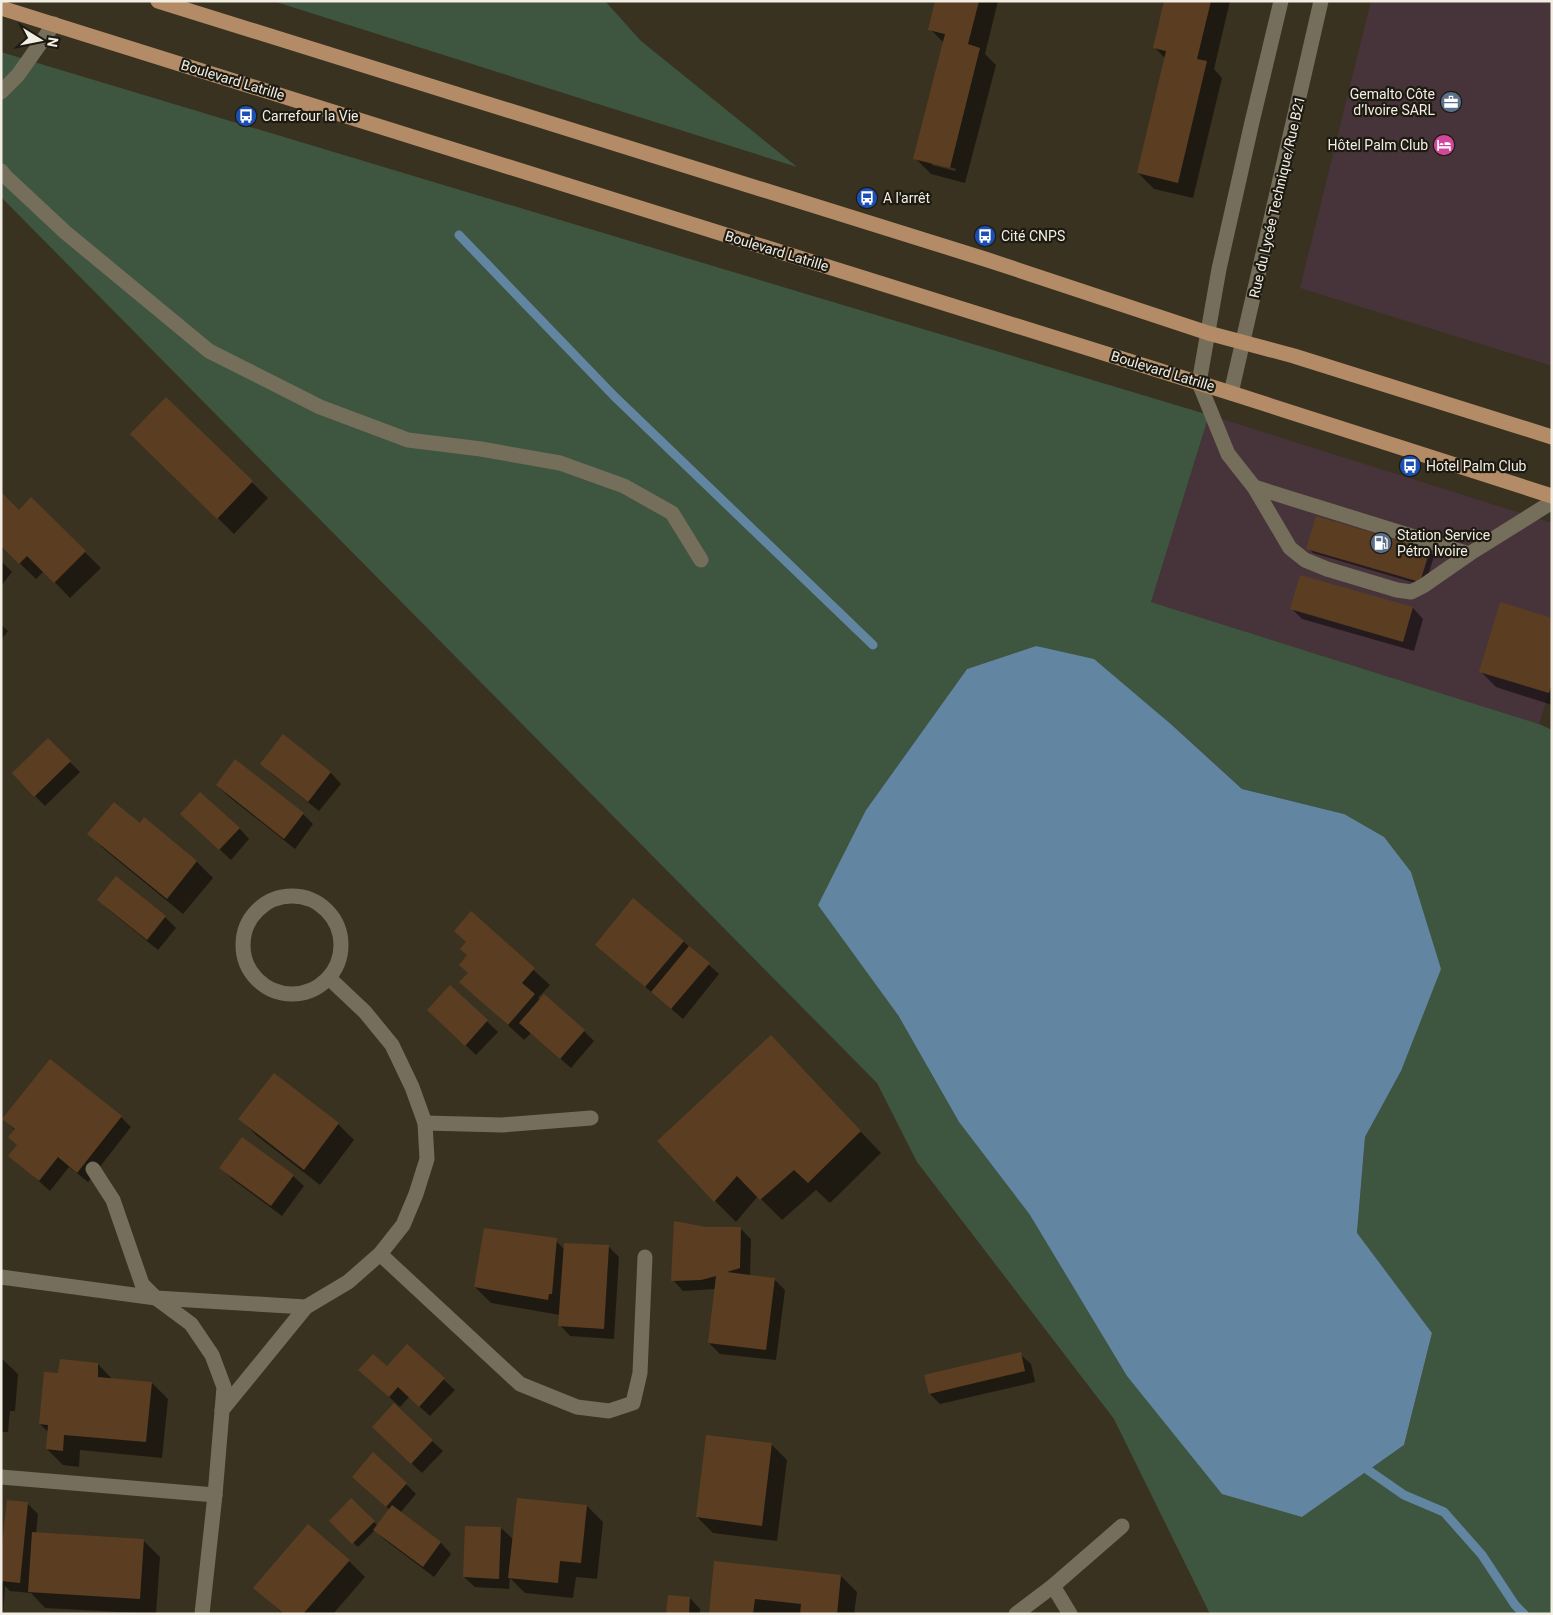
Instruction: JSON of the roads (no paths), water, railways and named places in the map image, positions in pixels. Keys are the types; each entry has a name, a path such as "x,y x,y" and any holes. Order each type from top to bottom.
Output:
{"main road":[{"path":"158,1 988,260 1208,333 1294,356 1552,437"},
{"name":"Boulevard Latrille","path":"1,8 1231,393 1552,496"}],"street":[{"path":"1281,1 1219,269 1199,383 1228,454 1254,487 1290,548 1305,560 1397,590 1411,592 1423,586 1469,554 1552,502"},
{"name":"Rue du Lycée Technique/Rue B21","path":"1231,393 1322,1"},
{"path":"1,92 18,76 54,24"},
{"path":"1,170 5,176 65,232 209,351 320,407 408,440 481,449 560,463 624,486 672,513 701,560"},
{"path":"1254,487 1469,554"},
{"path":"289,895 308,898 325,907 336,922 341,941 339,961 329,978 314,990 295,994 276,992 260,982 248,967 242,948 246,929 255,912 270,900 289,895"},
{"path":"222,1410 306,1307 348,1282 380,1254 403,1225 416,1194 427,1159 426,1123 412,1086 392,1045 365,1012 329,978"},
{"path":"426,1123 502,1126 591,1118"},
{"path":"93,1169 113,1200 142,1284 156,1298 191,1324 212,1354 224,1386 202,1614"},
{"path":"380,1254 520,1384 577,1407 608,1411 633,1403 640,1373 645,1257"},
{"path":"1,1277 156,1298 306,1307"},
{"path":"1,1477 215,1494"},
{"path":"1016,1614 1122,1526"},
{"path":"1052,1586 1070,1614"}],"water":[{"path":"1036,646 1094,659 1173,726 1242,789 1344,814 1384,837 1411,872 1441,969 1401,1071 1365,1137 1357,1233 1432,1333 1404,1445 1302,1517 1222,1494 1127,1376 1030,1215 959,1122 898,1015 818,905 866,810 967,669"}],"waterway":[{"path":"459,235 614,396 873,645"},
{"path":"1363,1462 1368,1470 1404,1495 1444,1512 1482,1555 1515,1605 1524,1614"}],"place":[{"name":"Gemalto Côte d’Ivoire SARL","path":"1451,102"},
{"name":"Carrefour la Vie","path":"246,116"},
{"name":"Hôtel Palm Club","path":"1444,145"},
{"name":"A l'arrêt","path":"867,198"},
{"name":"Cité CNPS","path":"985,236"},
{"name":"Hotel Palm Club","path":"1410,466"},
{"name":"Station Service Pétro Ivoire","path":"1381,543"}]}
